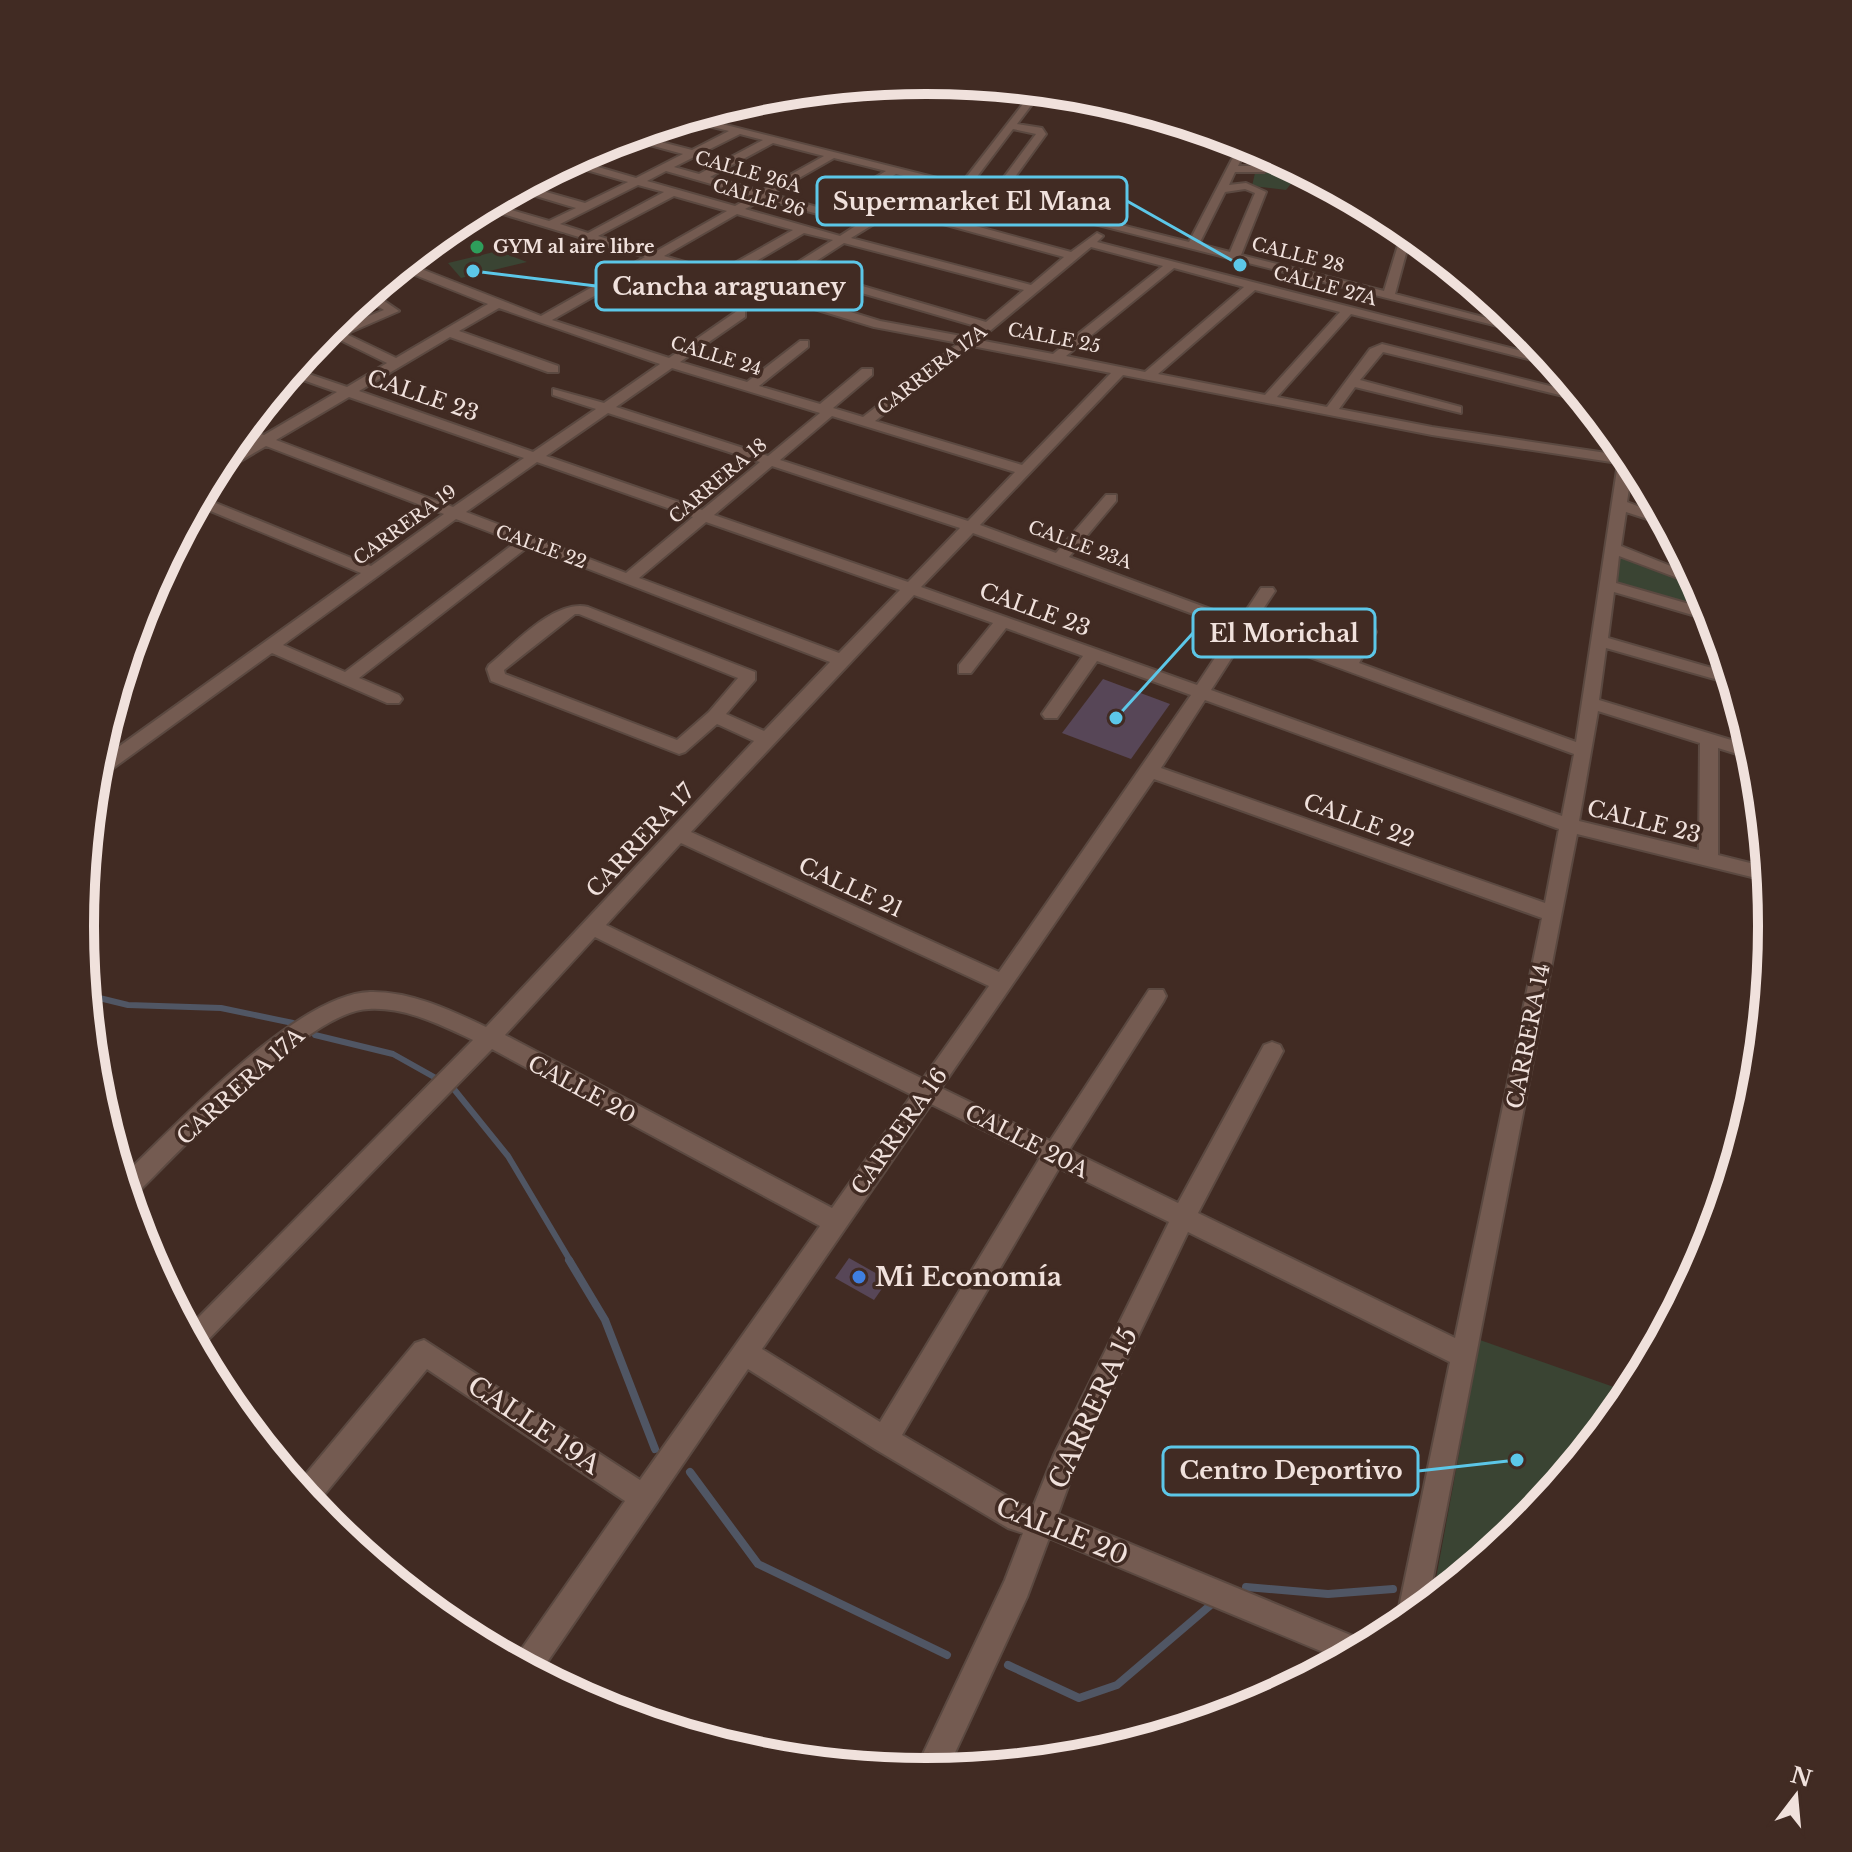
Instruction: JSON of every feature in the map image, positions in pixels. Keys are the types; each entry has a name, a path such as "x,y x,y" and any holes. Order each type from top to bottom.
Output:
{"street":[{"path":"963,188 1030,101"},
{"name":"CALLE 28","path":"708,123 1500,324"},
{"path":"996,196 1041,134 1034,129 1010,126"},
{"path":"550,225 738,131"},
{"path":"701,177 771,140"},
{"path":"649,142 694,154"},
{"path":"542,321 832,155"},
{"path":"1192,246 1239,155"},
{"name":"CALLE 26","path":"587,167 736,211 1033,289"},
{"path":"1232,169 1249,171 1267,167"},
{"name":"CALLE 26A","path":"667,168 866,224"},
{"path":"826,212 894,171"},
{"path":"1246,186 1243,182 1249,171"},
{"path":"762,290 934,181"},
{"path":"1222,189 1246,186 1257,189 1261,196 1234,257"},
{"path":"535,192 586,207"},
{"path":"588,237 673,192"},
{"path":"894,207 1073,256"},
{"name":"CALLE 25","path":"501,210 878,324 1432,431 1611,455"},
{"name":"CARRERA 17A","path":"865,422 969,342 1109,225"},
{"path":"720,277 802,229"},
{"name":"CALLE 27A","path":"1089,243 1533,358"},
{"path":"1388,296 1403,245"},
{"path":"1055,359 1172,264"},
{"path":"796,270 988,326"},
{"name":"CALLE 24","path":"414,271 542,321 670,363 1023,470"},
{"path":"1148,376 1253,285"},
{"path":"352,325 393,311 376,301"},
{"path":"241,454 497,304"},
{"path":"1268,399 1348,310"},
{"name":"CARRERA 19","path":"110,762 453,514 741,314"},
{"path":"449,332 553,369"},
{"path":"340,336 395,362"},
{"path":"749,387 804,344"},
{"path":"1331,411 1374,352 1382,348 1566,394"},
{"name":"CARRERA 17","path":"200,1333 488,1039 766,739 1120,371"},
{"name":"CARRERA 18","path":"628,579 769,462 867,372"},
{"name":"CALLE 23","path":"302,375 911,588 1568,825 1756,871"},
{"path":"1353,382 1456,410"},
{"name":"CALLE 23A","path":"558,392 969,526 1583,751"},
{"name":"CALLE 22","path":"254,436 841,660"},
{"name":"CARRERA 14","path":"1415,1599 1553,914 1583,751 1623,473"},
{"path":"1059,559 1111,498"},
{"path":"1618,504 1650,516"},
{"path":"208,505 373,572"},
{"path":"348,678 526,541"},
{"path":"1612,548 1680,575"},
{"path":"1607,585 1696,611"},
{"name":"CARRERA 16","path":"532,1658 1150,771 1267,591"},
{"path":"582,610 749,676 715,716 679,748 494,674 565,611 582,610"},
{"path":"965,669 1003,621"},
{"path":"1349,665 1368,632"},
{"path":"1600,641 1719,676"},
{"path":"271,646 393,699"},
{"path":"1051,714 1094,653"},
{"path":"1590,703 1738,748"},
{"path":"715,716 766,739"},
{"path":"1708,860 1709,739"},
{"name":"CALLE 22","path":"1150,771 1553,914"},
{"name":"CALLE 21","path":"679,834 1002,983"},
{"name":"CALLE 20A","path":"592,927 1463,1355"},
{"path":"884,1440 1054,1155 1156,996"},
{"name":"CARRERA 17A","path":"134,1181 290,1036 327,1013 365,1000"},
{"name":"CALLE 20","path":"365,1000 414,1006 488,1039 835,1222"},
{"name":"CARRERA 15","path":"937,1758 1017,1587 1044,1522 1063,1464 1183,1218 1272,1051"},
{"name":"CALLE 19A","path":"312,1487 424,1352 644,1498"},
{"name":"CALLE 20","path":"746,1353 884,1440 1018,1518 1044,1522 1343,1646"}],"green space":[{"path":"1271,169 1294,180 1286,190 1252,186 1255,173"},
{"path":"498,251 527,262 461,278 448,263"},
{"path":"1619,553 1681,578 1695,608 1613,585"},
{"path":"1480,1340 1618,1388 1552,1475 1475,1552 1435,1584"}],"building":[{"path":"1103,679 1170,704 1131,759 1062,733"},
{"name":"Mi Economía","path":"849,1258 888,1280 874,1300 835,1278"}],"waterway":[{"path":"98,998 128,1005 221,1008 293,1023"},
{"path":"315,1035 393,1054 434,1077"},
{"path":"453,1088 508,1156 571,1262"},
{"path":"569,1260 605,1320 655,1449"},
{"path":"690,1472 758,1564 947,1655"},
{"path":"1246,1587 1328,1594 1393,1589"},
{"path":"1008,1665 1079,1698 1117,1685 1213,1603"}],"place":[{"name":"GYM al aire libre","path":"477,247"},
{"name":"Supermarket El Mana","path":"1240,265"},
{"name":"Cancha araguaney","path":"473,271"},
{"name":"El Morichal","path":"1116,718"},
{"name":"Mi Economía","path":"859,1277"},
{"name":"Centro Deportivo","path":"1517,1460"}]}
